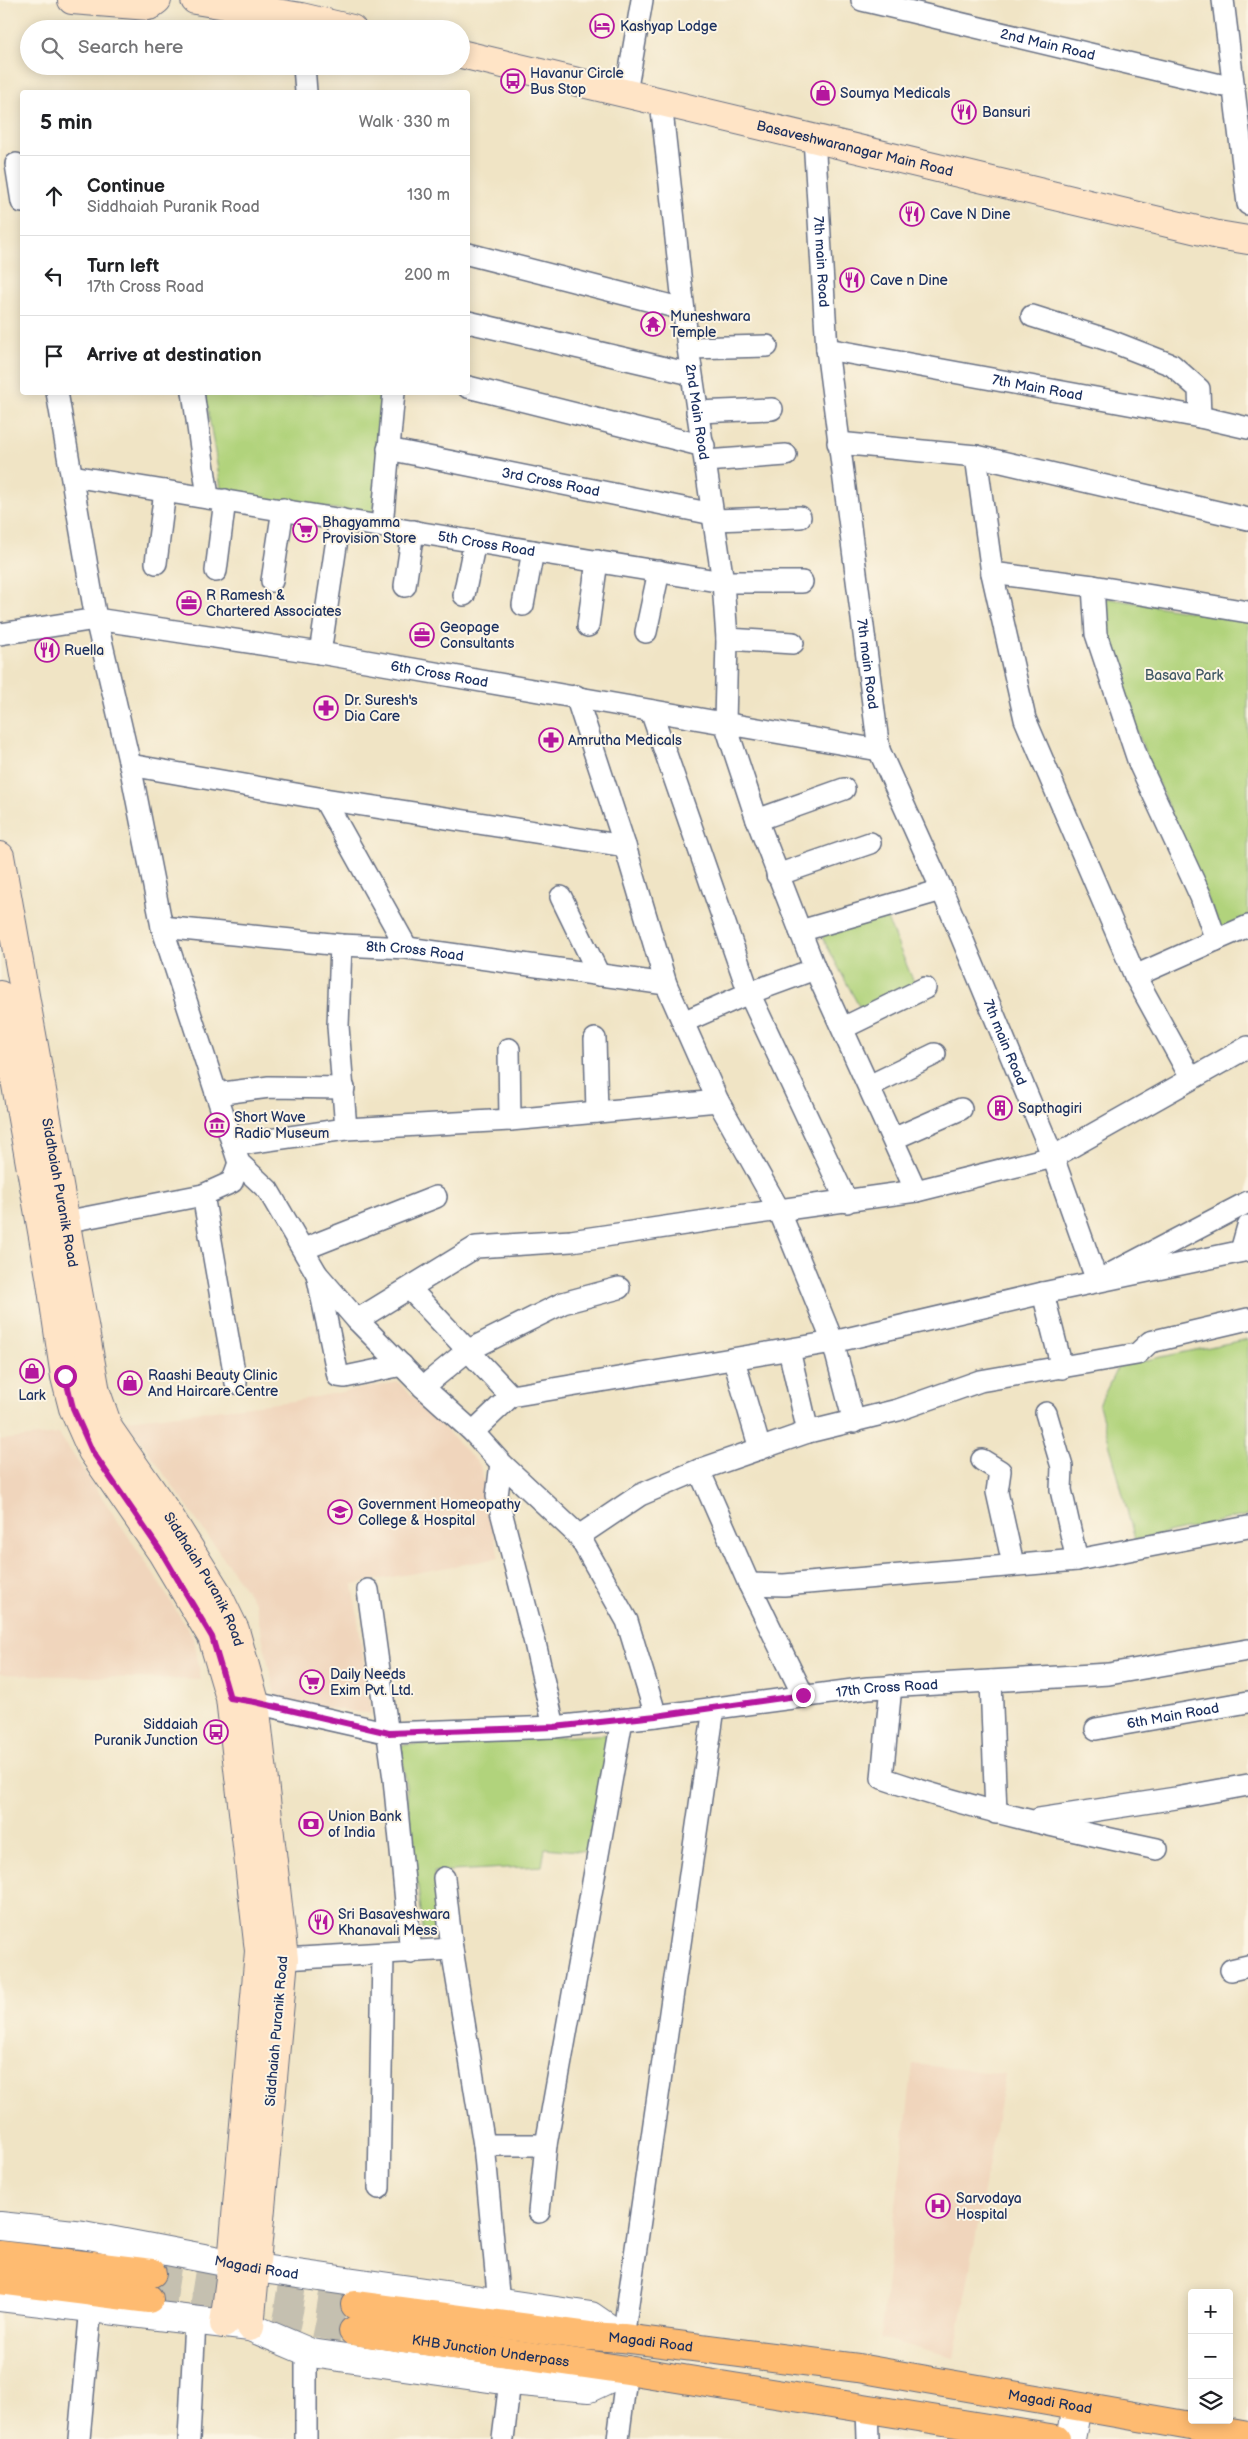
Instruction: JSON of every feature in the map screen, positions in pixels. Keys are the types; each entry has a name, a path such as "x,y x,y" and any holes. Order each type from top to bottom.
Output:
{"main road":[{"path":"72,0 149,6 158,0"},
{"path":"195,0 287,20"},
{"name":"Basaveshwaranagar Main Road","path":"470,56 1218,236 1248,240"},
{"name":"Siddhaiah Puranik Road","path":"0,856 18,1085 64,1222 96,1392 109,1429 170,1517 216,1590 235,1630 242,1700 259,1951 244,2265 250,2327"},
{"name":"Siddhaiah Puranik Road","path":"0,995 18,1085 65,1376 73,1408 92,1451 162,1553 212,1637 242,1700 284,1959 244,2265 224,2324"},
{"path":"0,2255 150,2286 0,2280"},
{"name":"KHB Junction Underpass","path":"623,2338 354,2318 627,2370"},
{"name":"Magadi Road","path":"623,2338 858,2368 1077,2408 1248,2436"},
{"path":"627,2370 1056,2439"}],"street":[{"path":"626,93 642,0"},
{"name":"2nd Main Road","path":"862,0 1233,88"},
{"path":"1223,0 1248,204"},
{"path":"305,75 306,90"},
{"name":"2nd Main Road","path":"661,102 691,374 705,453 723,582 727,639 725,723 756,820 815,969 916,1191"},
{"name":"7th main Road","path":"814,138 827,349 879,750 942,890 1053,1156 1097,1281"},
{"path":"13,165 20,194"},
{"path":"470,255 683,309"},
{"path":"1032,316 1108,340 1172,366 1199,390 1200,417"},
{"path":"470,322 691,374"},
{"path":"688,348 767,346"},
{"name":"7th Main Road","path":"827,349 1200,417 1248,428"},
{"path":"470,388 705,453 786,455"},
{"path":"58,395 96,619 130,765 162,927 236,1154 268,1190 317,1274 357,1320 423,1388 473,1432 501,1463 579,1536 627,1621 656,1716"},
{"path":"194,395 217,498 216,571"},
{"path":"382,526 394,395"},
{"path":"697,412 772,408"},
{"path":"838,443 976,456 1248,519"},
{"name":"3rd Cross Road","path":"388,449 714,517 800,517"},
{"path":"976,456 992,573 1025,719 1135,976 1191,1078"},
{"name":"5th Cross Road","path":"72,476 217,498 723,582 802,582"},
{"path":"156,563 165,490"},
{"path":"272,581 283,509"},
{"path":"320,653 340,519"},
{"path":"405,586 413,531"},
{"path":"464,595 475,541"},
{"path":"523,605 533,551"},
{"path":"588,626 597,561"},
{"path":"646,632 658,571"},
{"path":"992,573 1092,586 1248,612"},
{"path":"1092,586 1096,634 1139,763 1201,897 1216,940"},
{"name":"6th Cross Road","path":"0,634 96,619 320,653 879,750"},
{"path":"727,639 794,643"},
{"path":"576,696 625,846 666,984 718,1101 779,1210 833,1342 854,1422"},
{"path":"650,711 749,993 847,1202"},
{"path":"130,765 324,799 625,846"},
{"path":"756,820 844,789"},
{"path":"324,799 407,948"},
{"path":"777,875 870,843"},
{"path":"800,932 942,890"},
{"path":"560,897 599,975"},
{"path":"1135,976 1248,926"},
{"name":"8th Cross Road","path":"162,927 341,945 407,948 666,984"},
{"path":"341,945 338,1026 346,1128"},
{"path":"683,1022 749,993 815,969"},
{"path":"843,1028 925,988"},
{"path":"595,1039 597,1112"},
{"path":"357,1320 476,1247 571,1241 779,1210 847,1202 916,1191 1053,1156 1248,1047"},
{"path":"509,1049 510,1120"},
{"path":"869,1086 935,1054"},
{"path":"216,1094 269,1087 344,1088"},
{"path":"236,1154 346,1128 510,1120 718,1101"},
{"path":"892,1139 961,1109"},
{"path":"64,1222 202,1195 232,1182 236,1154"},
{"path":"202,1195 236,1383"},
{"path":"304,1249 436,1197"},
{"path":"1097,1281 1248,1202"},
{"path":"473,1432 511,1396 833,1342 1097,1281 1245,1251 1248,1226"},
{"path":"317,1274 338,1376 345,1378 402,1365"},
{"path":"423,1388 467,1351 563,1302 619,1288"},
{"path":"410,1289 511,1396"},
{"path":"1043,1293 1062,1368"},
{"path":"579,1536 640,1496 699,1470 808,1432 898,1410 980,1381 1137,1354 1150,1342 1248,1319"},
{"path":"789,1350 808,1432"},
{"path":"734,1360 760,1449"},
{"path":"1046,1413 1062,1467 1061,1490 1078,1560"},
{"path":"982,1460 1000,1471 996,1492 1013,1564"},
{"path":"501,1463 497,1496 554,1727"},
{"path":"699,1470 750,1584 803,1695"},
{"path":"750,1584 784,1586 1013,1564 1078,1560 1248,1527"},
{"path":"368,1590 389,1733 411,1953"},
{"name":"17th Cross Road","path":"242,1700 389,1733 554,1727 656,1716 803,1695 891,1686 1109,1674 1248,1650"},
{"path":"991,1681 996,1813"},
{"path":"891,1686 882,1778 1024,1821 1157,1849"},
{"name":"6th Main Road","path":"1096,1729 1248,1702"},
{"path":"623,2338 714,1708"},
{"path":"539,2212 546,2145 622,1720"},
{"path":"1024,1821 1248,1785"},
{"path":"444,1878 452,1949 484,2145 499,2304"},
{"path":"284,1959 411,1953 452,1949"},
{"path":"379,2188 382,1954"},
{"path":"484,2145 546,2145"},
{"name":"Magadi Road","path":"0,2226 83,2235 244,2265 499,2304 591,2316 623,2338"},
{"path":"0,2296 250,2327 311,2353 510,2381 589,2388 627,2370"},
{"path":"79,2439 91,2306"},
{"path":"189,2439 195,2321"},
{"path":"306,2439 306,2361 311,2353"},
{"path":"618,2439 627,2370"},
{"path":"504,2439 510,2381"},
{"path":"1071,2439 1077,2408"},
{"path":"867,2409 868,2439"}],"shaded area":[{"name":"Government Homeopathy College & Hospital","path":"398,1382 480,1465 499,1558 353,1584 371,1714 276,1700 255,1603 126,1420 294,1401"},
{"path":"59,1434 145,1561 194,1639 201,1680 0,1674 0,1440"},
{"name":"Sarvodaya Hospital","path":"913,2064 1005,2074 954,2358 880,2338"}],"green space":[{"path":"205,395 385,395 373,514 222,494"},
{"name":"Basava Park","path":"1100,597 1248,621 1248,919 1222,932 1146,755 1100,633"},
{"path":"884,912 916,987 861,1010 820,933"},
{"path":"1248,1339 1248,1515 1135,1540 1099,1405 1118,1366"},
{"path":"614,1734 587,1852 545,1848 542,1866 434,1872 441,1933 424,1936 401,1745"}],"tunnel":[{"path":"152,2273 355,2305"},
{"path":"149,2299 249,2310 353,2331"}],"place":[{"name":"Kashyap Lodge","path":"602,26"},
{"name":"Havanur Circle Bus Stop","path":"513,81"},
{"name":"Soumya Medicals","path":"823,93"},
{"name":"Bansuri","path":"964,112"},
{"name":"Cave N Dine","path":"912,214"},
{"name":"Cave n Dine","path":"852,280"},
{"name":"Muneshwara Temple","path":"653,324"},
{"name":"Bhagyamma Provision Store","path":"305,530"},
{"name":"R Ramesh & Chartered Associates","path":"189,603"},
{"name":"Geopage Consultants","path":"422,635"},
{"name":"Ruella","path":"47,650"},
{"name":"Dr. Suresh's Dia Care","path":"326,708"},
{"name":"Amrutha Medicals","path":"551,740"},
{"name":"Sapthagiri","path":"1000,1108"},
{"name":"Short Wave Radio Museum","path":"217,1125"},
{"name":"Lark","path":"32,1371"},
{"name":"Raashi Beauty Clinic And Haircare Centre","path":"130,1383"},
{"name":"Government Homeopathy College & Hospital","path":"340,1512"},
{"name":"Daily Needs Exim Pvt. Ltd.","path":"312,1682"},
{"name":"Siddaiah Puranik Junction","path":"216,1732"},
{"name":"Union Bank of India","path":"311,1824"},
{"name":"Sri Basaveshwara Khanavali Mess","path":"321,1922"},
{"name":"Sarvodaya Hospital","path":"938,2206"}],"route":[{"path":"65,1376 73,1408 92,1451 162,1553 212,1637 230,1698 389,1733 554,1727 656,1716 803,1695"}]}
